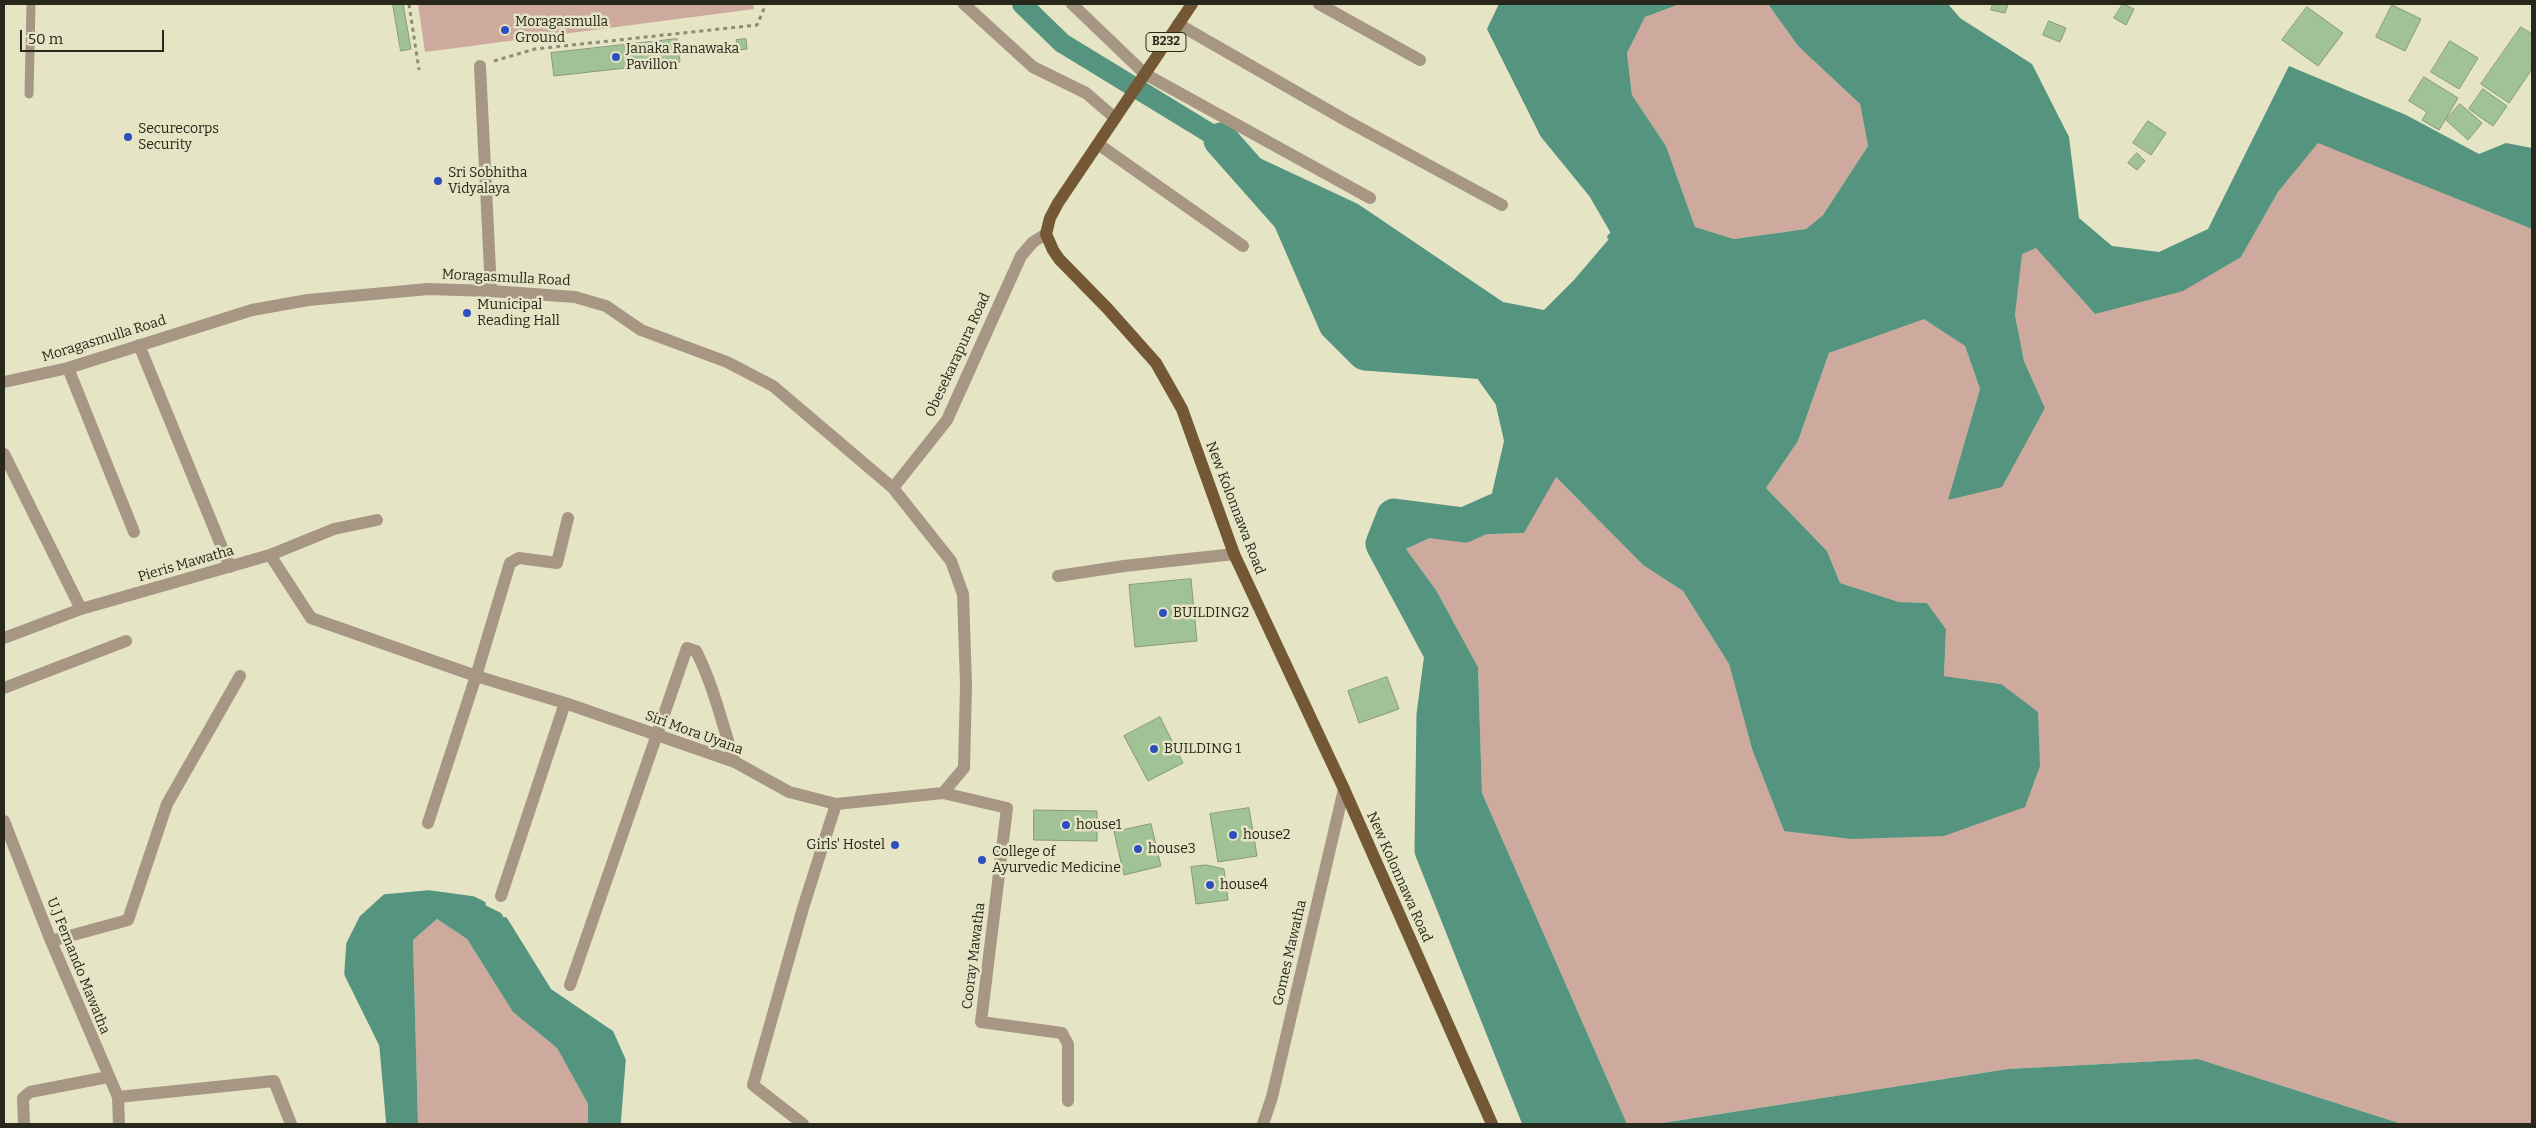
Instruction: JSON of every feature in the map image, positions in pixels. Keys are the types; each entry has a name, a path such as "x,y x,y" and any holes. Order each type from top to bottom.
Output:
{"main road":[{"name":"B232","path":"1046,234 1050,218 1058,203 1192,4"},
{"name":"New Kolonnawa Road","path":"1046,234 1059,259 1107,308 1156,363 1182,409 1234,554 1344,789 1492,1124"}],"street":[{"path":"964,4 1033,68 1086,93 1117,115"},
{"path":"1072,4 1143,77 1370,198"},
{"path":"1319,4 1420,60"},
{"path":"1178,24 1346,121 1502,205"},
{"path":"480,66 491,291"},
{"path":"1098,144 1243,246"},
{"name":"Obesekarapura Road","path":"893,488 947,420 1021,256 1033,242 1046,234"},
{"name":"Moragasmulla Road","path":"4,382 68,368 138,344 252,310 308,300 428,289 575,297 606,306 641,330 728,362 773,386 893,488 951,561 963,594 966,685 964,768 943,793"},
{"path":"138,344 230,567"},
{"path":"68,368 134,532"},
{"path":"4,454 81,609"},
{"path":"428,823 476,676 510,563 519,558 557,563 568,518"},
{"name":"Pieris Mawatha","path":"4,638 81,609 270,556 334,529 376,520"},
{"path":"1058,576 1124,566 1234,554"},
{"name":"Siri Mora Uyana","path":"270,556 311,618 476,676 565,703 735,762 789,792 836,804 943,793"},
{"path":"4,688 126,641"},
{"path":"570,985 688,648 696,651 709,676 722,725 735,762"},
{"path":"51,940 128,920 167,804 240,676"},
{"path":"501,896 565,703"},
{"name":"Gomes Mawatha","path":"1263,1124 1272,1097 1344,789"},
{"name":"Cooray Mawatha","path":"943,793 1007,808 981,1022 1062,1033 1068,1044 1068,1102"},
{"path":"803,1124 753,1085 802,908 836,804"},
{"name":"U.J Fernando Mawatha","path":"4,821 51,940 118,1097 119,1124"},
{"path":"24,1124 23,1098 30,1092 108,1077"},
{"path":"118,1097 274,1081 291,1124"}],"lane":[{"path":"29,94 31,4"}],"path":[{"path":"409,4 419,70"},
{"path":"480,66 535,49 757,25 766,4"}],"shaded area":[{"name":"Moragasmulla Ground","path":"418,4 753,4 754,9 425,52"},
{"path":"1502,4 1680,4 1645,17 1627,53 1632,95 1666,146 1695,227 1734,239 1806,229 1823,215 1868,146 1860,104 1798,46 1768,4 1948,4 1960,18 2032,64 2069,137 2079,218 2112,246 2159,252 2208,229 2289,66 2406,115 2479,154 2506,143 2532,148 2532,229 2318,143 2278,192 2241,257 2183,291 2095,314 2036,248 2022,254 2015,315 2024,361 2045,408 2002,487 1948,500 1980,389 1965,346 1924,319 1829,353 1798,441 1766,488 1827,551 1840,583 1899,602 1927,603 1946,629 1944,676 2001,684 2038,712 2040,766 2025,807 1944,836 1851,839 1784,831 1752,749 1729,664 1683,591 1643,565 1556,477 1524,533 1434,536 1406,549 1436,590 1478,667 1482,793 1627,1124 1541,1124 1432,850 1434,715 1442,654 1383,544 1394,516 1464,525 1507,506 1522,441 1512,397 1487,362 1365,353 1336,324 1290,218 1221,140 1358,204 1503,302 1544,310 1574,280 1614,233 1592,195 1543,135 1490,29"},
{"path":"1680,4 1768,4 1798,46 1860,104 1868,146 1823,215 1806,229 1734,239 1695,227 1666,146 1632,95 1627,53 1645,17"},
{"path":"2318,142 2532,229 2532,1124 2402,1124 2198,1059 2008,1069 1656,1124 1627,1124 1482,793 1478,667 1436,590 1406,549 1434,536 1524,533 1555,476 1643,565 1683,591 1729,664 1752,749 1784,831 2001,684 1944,676 1946,629 1927,603 1899,602 1840,583 1827,551 1766,488 1798,441 1829,353 1924,318 1965,346 1980,389 1949,500 2045,408 2024,361 2015,315 2021,254 2036,247 2095,314 2241,257 2278,192"},
{"path":"429,893 473,899 501,913 549,991 611,1033 623,1060 618,1124 588,1124 588,1104 557,1048 513,1012 467,939 437,919 413,940 418,1124 389,1124 382,1045 347,974 349,944 362,918 385,897"},
{"path":"437,919 467,939 513,1012 557,1048 588,1104 588,1124 418,1124 413,940"},
{"path":"2198,1059 2402,1124 1656,1124 2008,1069"}],"building":[{"path":"393,4 403,4 411,49 401,51"},
{"path":"1993,4 2008,4 2005,13 1991,10"},
{"path":"2123,4 2134,9 2126,25 2114,18"},
{"path":"2392,5 2421,19 2405,51 2376,37"},
{"path":"2307,7 2343,33 2318,66 2282,40"},
{"path":"2049,21 2066,28 2060,42 2043,35"},
{"path":"2521,27 2532,34 2532,69 2509,103 2481,84"},
{"name":"Janaka Ranawaka Pavillon","path":"677,39 680,62 554,76 551,53"},
{"path":"746,39 747,49 738,50 736,40"},
{"path":"2450,41 2478,58 2459,89 2431,72"},
{"path":"2424,77 2458,98 2439,130 2422,120 2427,112 2409,101"},
{"path":"2483,89 2507,106 2493,126 2469,109"},
{"path":"2460,104 2482,123 2468,140 2446,120"},
{"path":"2148,121 2166,133 2151,155 2133,143"},
{"path":"2137,153 2145,161 2137,170 2128,163"},
{"name":"BUILDING2","path":"1191,579 1197,641 1135,647 1129,585"},
{"path":"1387,677 1399,709 1359,723 1348,691"},
{"name":"BUILDING 1","path":"1160,717 1183,763 1148,781 1124,736"},
{"name":"house2","path":"1249,808 1257,856 1218,862 1210,814"},
{"name":"house1","path":"1034,810 1097,811 1097,841 1034,840"},
{"name":"house3","path":"1151,824 1161,866 1124,875 1114,832"},
{"name":"house4","path":"1206,865 1224,869 1228,900 1196,904 1191,867"}],"waterway":[{"path":"1022,4 1062,43 1221,140"},
{"path":"1502,4 1490,29 1543,135 1592,195 1614,233 1610,237"},
{"path":"1221,140 1290,218 1336,324 1365,353 1487,362 1512,397 1522,441 1507,506 1464,525 1394,516 1383,544 1442,654 1434,715 1432,850 1541,1124"},
{"path":"389,1124 382,1045 347,974 349,944 362,918 385,897 429,893 473,899 483,904"},
{"path":"505,920 549,991 611,1033 623,1060 618,1124"}],"place":[{"name":"Moragasmulla Ground","path":"505,30"},
{"name":"Janaka Ranawaka Pavillon","path":"616,57"},
{"name":"Securecorps Security","path":"128,137"},
{"name":"Sri Sobhitha Vidyalaya","path":"438,181"},
{"name":"Municipal Reading Hall","path":"467,313"},
{"name":"BUILDING2","path":"1163,613"},
{"name":"BUILDING 1","path":"1154,749"},
{"name":"house1","path":"1066,825"},
{"name":"house2","path":"1233,835"},
{"name":"Girls' Hostel","path":"895,845"},
{"name":"house3","path":"1138,849"},
{"name":"College of Ayurvedic Medicine","path":"982,860"},
{"name":"house4","path":"1210,885"}]}
